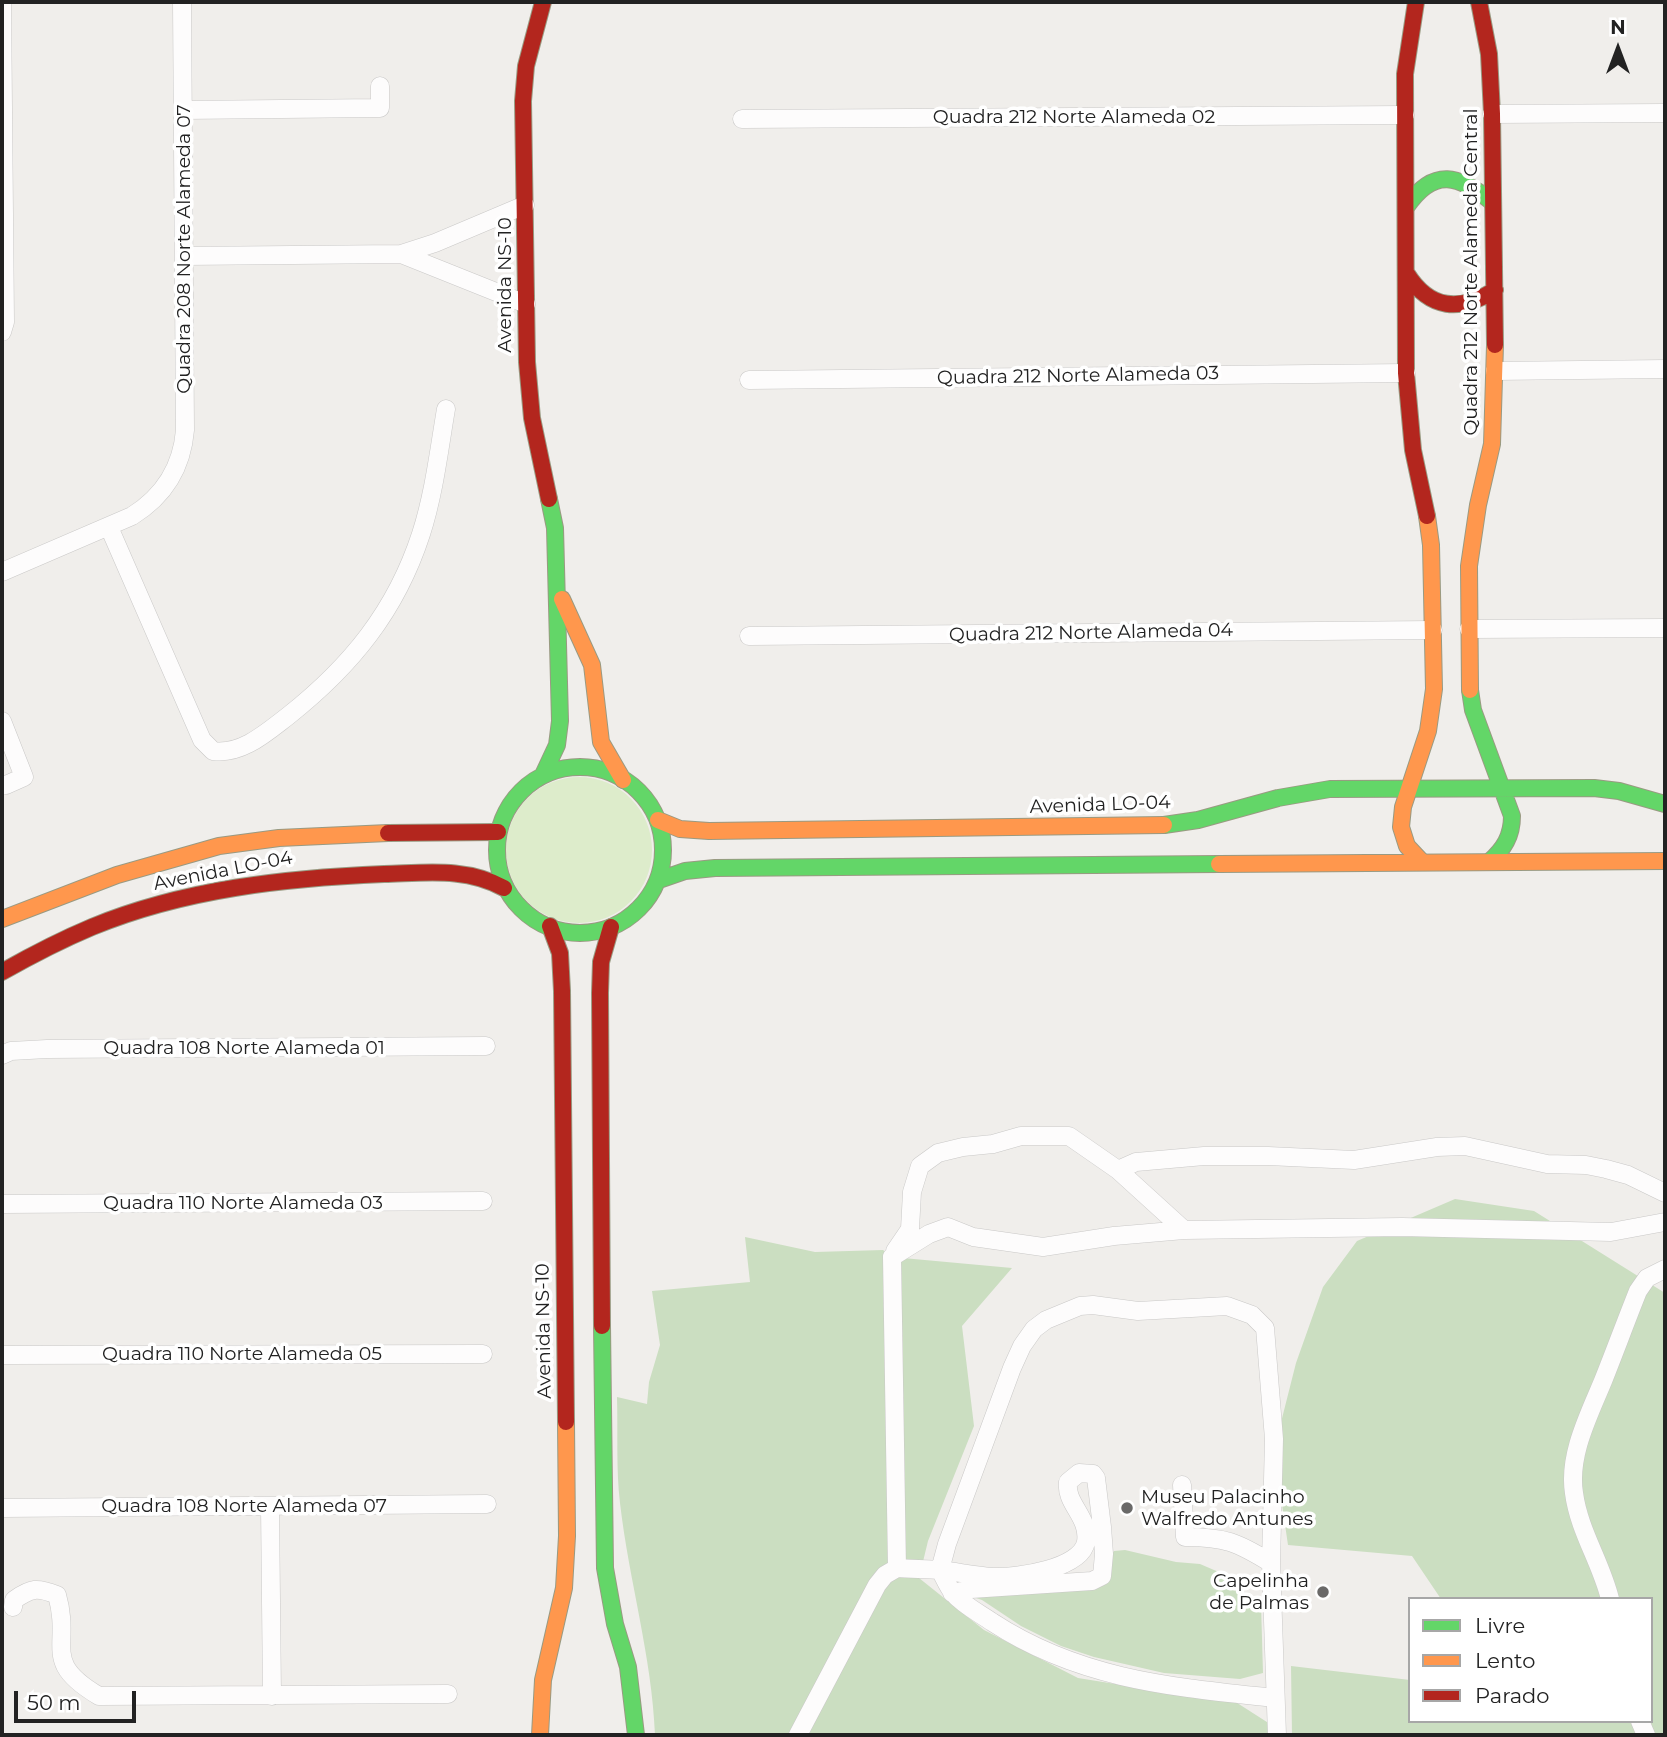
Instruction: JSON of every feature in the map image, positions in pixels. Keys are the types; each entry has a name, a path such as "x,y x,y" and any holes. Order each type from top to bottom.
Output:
{"street":[{"path":"2,2 5,322 2,332"},
{"name":"Quadra 208 Norte Alameda 07","path":"2,572 139,512 162,490 177,469 184,437 182,2"},
{"name":"Avenida NS-10","path":"543,2 524,83 529,393 538,449 552,508 557,567 560,721 557,745 543,775"},
{"path":"1416,2 1406,65 1406,373 1413,450 1431,545 1433,700 1424,747 1403,807 1401,827 1407,846 1422,862"},
{"name":"Quadra 212 Norte Alameda Central","path":"1479,2 1489,54 1492,114 1495,371 1492,444 1470,553 1471,701 1501,788"},
{"path":"183,110 380,108 380,86"},
{"path":"1492,114 1665,113"},
{"name":"Quadra 212 Norte Alameda 02","path":"742,119 1405,115"},
{"path":"1407,206 1414,193 1423,185 1443,178 1455,179 1477,187 1492,202"},
{"path":"184,256 401,254 435,243 525,205"},
{"path":"401,254 527,304"},
{"path":"1407,274 1423,295 1435,302 1462,304 1485,297 1495,290"},
{"path":"1495,371 1665,369"},
{"name":"Quadra 212 Norte Alameda 03","path":"750,380 1406,373"},
{"path":"109,527 202,740 213,751 233,751 263,734 314,695 344,667 375,629 401,584 422,533 446,409"},
{"name":"Avenida NS-10","path":"557,567 564,605 592,665 601,742 623,780"},
{"path":"1469,629 1665,628"},
{"name":"Quadra 212 Norte Alameda 04","path":"750,636 1433,630"},
{"path":"2,722 24,777 6,785"},
{"name":"Avenida NS-10","path":"504,888 496,862 498,832 504,815 517,796 543,775 563,769 583,768 606,772 623,780 643,797 658,820 663,840 663,862 659,880"},
{"path":"1489,862 1506,845 1512,826 1512,816 1501,788"},
{"name":"Avenida LO-04","path":"658,820 680,829 709,831 1152,827 1198,820 1312,791 1410,789 1594,788 1619,791 1665,804"},
{"name":"Avenida LO-04","path":"2,919 101,880 219,846 289,837 343,834 498,832"},
{"path":"504,888 524,911 550,926 576,932 611,927 637,908 659,880 685,871 715,868 1665,861"},
{"name":"Avenida LO-04","path":"2,972 42,950 118,918 160,904 248,884 331,875 454,873 476,874 504,888"},
{"name":"Avenida NS-10","path":"541,1735 542,1690 564,1588 567,1536 562,991 560,953 550,926"},
{"path":"611,927 601,962 600,993 605,1541 610,1597 628,1667 636,1735"},
{"name":"Quadra 108 Norte Alameda 01","path":"2,1055 11,1051 47,1049 486,1046"},
{"path":"897,1568 892,1257 910,1228 912,1192 920,1166 938,1153 963,1147 993,1144 1021,1136 1069,1136 1118,1170 1184,1230"},
{"path":"1118,1170 1136,1161 1204,1156 1354,1160 1437,1147 1465,1146 1547,1164 1586,1165 1606,1169 1628,1175 1665,1193"},
{"name":"Quadra 110 Norte Alameda 03","path":"2,1204 483,1201"},
{"path":"892,1257 929,1234 948,1227 973,1237 1043,1247 1114,1236 1184,1230 1402,1227 1611,1232 1665,1222"},
{"path":"1610,1597 1605,1577 1582,1529 1573,1492 1573,1467 1588,1419 1638,1291 1647,1278 1665,1269"},
{"path":"1275,1698 1153,1684 1064,1660 1007,1632 952,1592 940,1570 951,1531 1012,1368 1034,1329 1046,1320 1080,1306 1093,1305 1138,1311 1227,1306 1252,1315 1265,1328 1274,1438 1271,1563 1277,1735"},
{"name":"Quadra 110 Norte Alameda 05","path":"2,1355 483,1354"},
{"path":"798,1735 877,1585 885,1575 897,1568 1007,1577 1050,1569 1074,1558 1086,1544 1086,1528 1080,1511 1068,1493 1068,1482 1079,1473 1093,1474 1096,1478 1104,1554 1101,1576 1098,1579 952,1592"},
{"path":"1182,1485 1185,1537 1215,1537 1232,1541 1271,1563"},
{"name":"Quadra 108 Norte Alameda 07","path":"2,1508 487,1504"},
{"path":"270,1506 272,1696"},
{"path":"13,1607 14,1600 29,1590 45,1590 57,1595 60,1605 61,1658 67,1672 99,1696 448,1694"}],"green space":[{"path":"579,777 607,782 631,798 647,822 652,850 647,878 631,902 607,918 579,923 551,918 527,902 511,878 506,850 511,822 527,798 551,782"},
{"path":"1455,1199 1534,1211 1665,1293 1665,1735 1292,1735 1291,1666 1408,1680 1408,1723 1653,1723 1653,1597 1440,1597 1412,1556 1288,1545 1274,1450 1296,1363 1323,1287 1357,1241"},
{"path":"745,1237 815,1252 883,1250 892,1257 1012,1268 962,1326 974,1426 928,1541 919,1578 984,1630 1078,1678 1184,1695 1231,1699 1270,1724 1271,1735 655,1735 650,1677 620,1503 617,1397 647,1404 649,1382 660,1345 652,1291 750,1282"},
{"path":"1125,1550 1176,1562 1200,1564 1221,1573 1239,1590 1261,1604 1263,1673 1240,1679 1164,1673 1094,1657 1061,1646 1021,1626 982,1600 970,1596 1087,1587 1114,1551"}],"traffic: fast":[{"path":"1407,206 1427,185 1447,179 1469,186 1492,202"},
{"path":"543,775 557,745 560,721 555,528 549,499"},
{"path":"1470,690 1473,710 1512,816 1511,830 1506,842 1489,862"},
{"path":"580,767 612,773 639,791 657,818 663,850 657,882 639,909 612,927 580,933 548,927 521,909 503,882 497,850 503,818 521,791 548,773 580,767"},
{"path":"1164,825 1198,820 1278,798 1330,789 1594,788 1619,791 1665,804"},
{"path":"659,880 685,871 715,868 1219,864"},
{"path":"602,1326 605,1568 615,1624 628,1667 636,1735"}],"traffic: slow":[{"path":"1470,690 1469,566 1478,505 1492,444 1495,345"},
{"path":"1422,862 1407,846 1401,827 1403,807 1428,731 1434,689 1431,545 1427,516"},
{"path":"562,599 592,665 601,742 623,780"},
{"path":"658,820 680,829 709,831 1164,825"},
{"path":"2,919 117,875 219,846 279,838 388,833"},
{"path":"1219,864 1665,861"},
{"path":"540,1735 543,1680 564,1588 567,1536 566,1422"}],"traffic: jam":[{"path":"543,2 526,66 523,101 527,362 532,418 549,499"},
{"path":"1416,2 1405,74 1406,373 1413,450 1427,516"},
{"path":"1479,2 1489,54 1492,114 1495,345"},
{"path":"1407,274 1426,295 1447,304 1470,302 1495,290"},
{"path":"388,833 498,832"},
{"path":"2,972 69,937 127,914 163,903 236,888 310,879 430,872 475,877 504,888"},
{"path":"550,926 560,953 562,991 566,1422"},
{"path":"602,1326 600,993 601,962 611,927"}],"place":[{"name":"Museu Palacinho Walfredo Antunes","path":"1127,1508"},
{"name":"Capelinha de Palmas","path":"1323,1592"}]}
